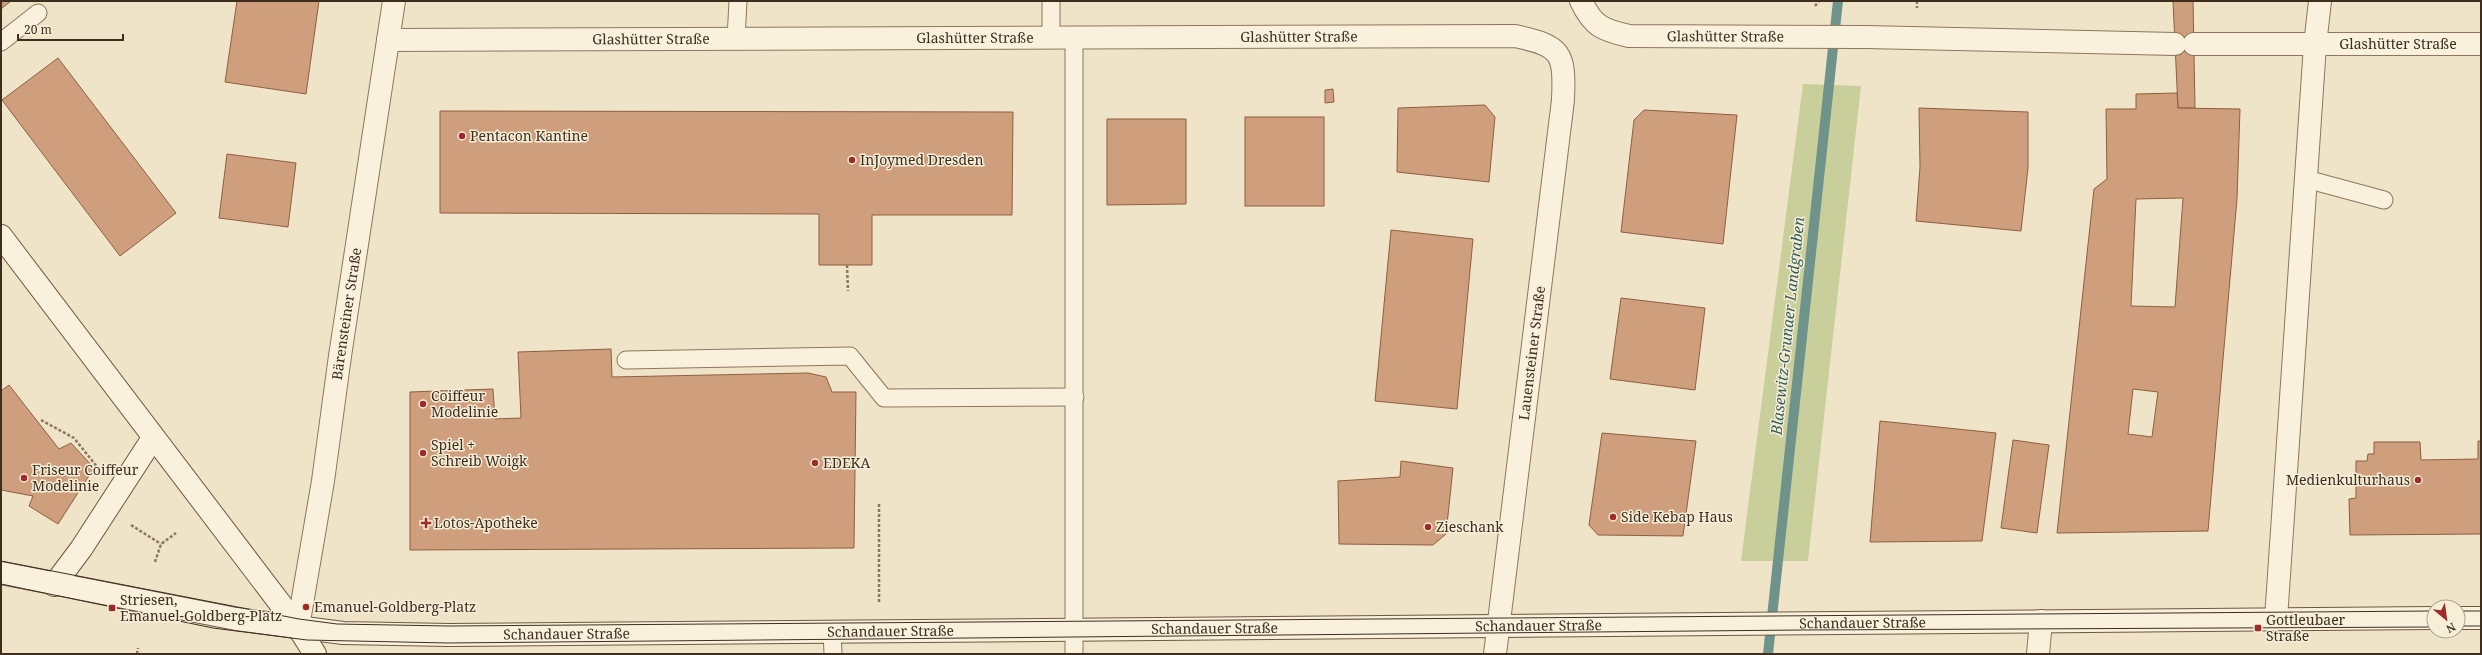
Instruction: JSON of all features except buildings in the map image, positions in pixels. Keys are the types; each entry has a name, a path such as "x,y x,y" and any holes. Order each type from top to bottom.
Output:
{"street":[{"name":"Bärensteiner Straße","path":"298,627 324,481 340,356 394,1"},
{"path":"2276,619 2315,46 2320,1"},
{"name":"Glashütter Straße","path":"1585,10 1605,31 1629,36 1866,38 2315,46 2481,44"},
{"name":"Glashütter Straße","path":"388,40 1515,36 1543,42 1557,53"},
{"name":"Lauensteiner Straße","path":"1496,654 1498,626 1563,100 1564,70 1557,53"},
{"path":"1,236 298,627 315,654"},
{"path":"54,585 81,549 153,438"},
{"name":"Schandauer Straße","path":"1,573 54,585 236,619 343,633 449,635 2426,618"},
{"path":"2466,618 2481,618"},
{"path":"2038,654 2040,621"}],"lane":[{"path":"736,39 738,1"},
{"path":"1051,1 1051,38"},
{"path":"1,42 38,13"},
{"path":"1074,37 1074,654"},
{"path":"2306,179 2384,200"},
{"path":"626,360 850,356 884,398 1075,397"},
{"path":"832,631 833,654"}],"path":[{"path":"847,265 848,291"},
{"path":"41,420 74,438 103,474"},
{"path":"878,631 879,502"},
{"path":"126,522 160,544"},
{"path":"155,562 160,544 176,533"},
{"path":"137,654 138,648"}],"green space":[{"path":"1803,84 1861,86 1808,561 1741,561"}],"waterway":[{"name":"Blasewitz‐Grunaer Landgraben","path":"1768,654 1838,1"}],"tram line":[{"path":"1,561 299,619 337,624 449,626 2426,611"},
{"path":"1,584 213,628 307,640 448,643 1802,630 2426,627"},
{"path":"2466,611 2481,611"},
{"path":"2466,626 2481,626"}],"place":[{"name":"Pentacon Kantine","path":"462,136"},
{"name":"InJoymed Dresden","path":"852,160"},
{"name":"Coiffeur Modelinie","path":"423,404"},
{"name":"Spiel + Schreib Woigk","path":"423,453"},
{"name":"EDEKA","path":"815,463"},
{"name":"Friseur Coiffeur Modelinie","path":"24,478"},
{"name":"Medienkulturhaus","path":"2418,480"},
{"name":"Side Kebap Haus","path":"1613,517"},
{"name":"Lotos-Apotheke","path":"426,523"},
{"name":"Zieschank","path":"1428,527"},
{"name":"Emanuel-Goldberg-Platz","path":"306,607"},
{"name":"Striesen, Emanuel-Goldberg-Platz","path":"112,608"},
{"name":"Gottleubaer Straße","path":"2258,628"}]}
